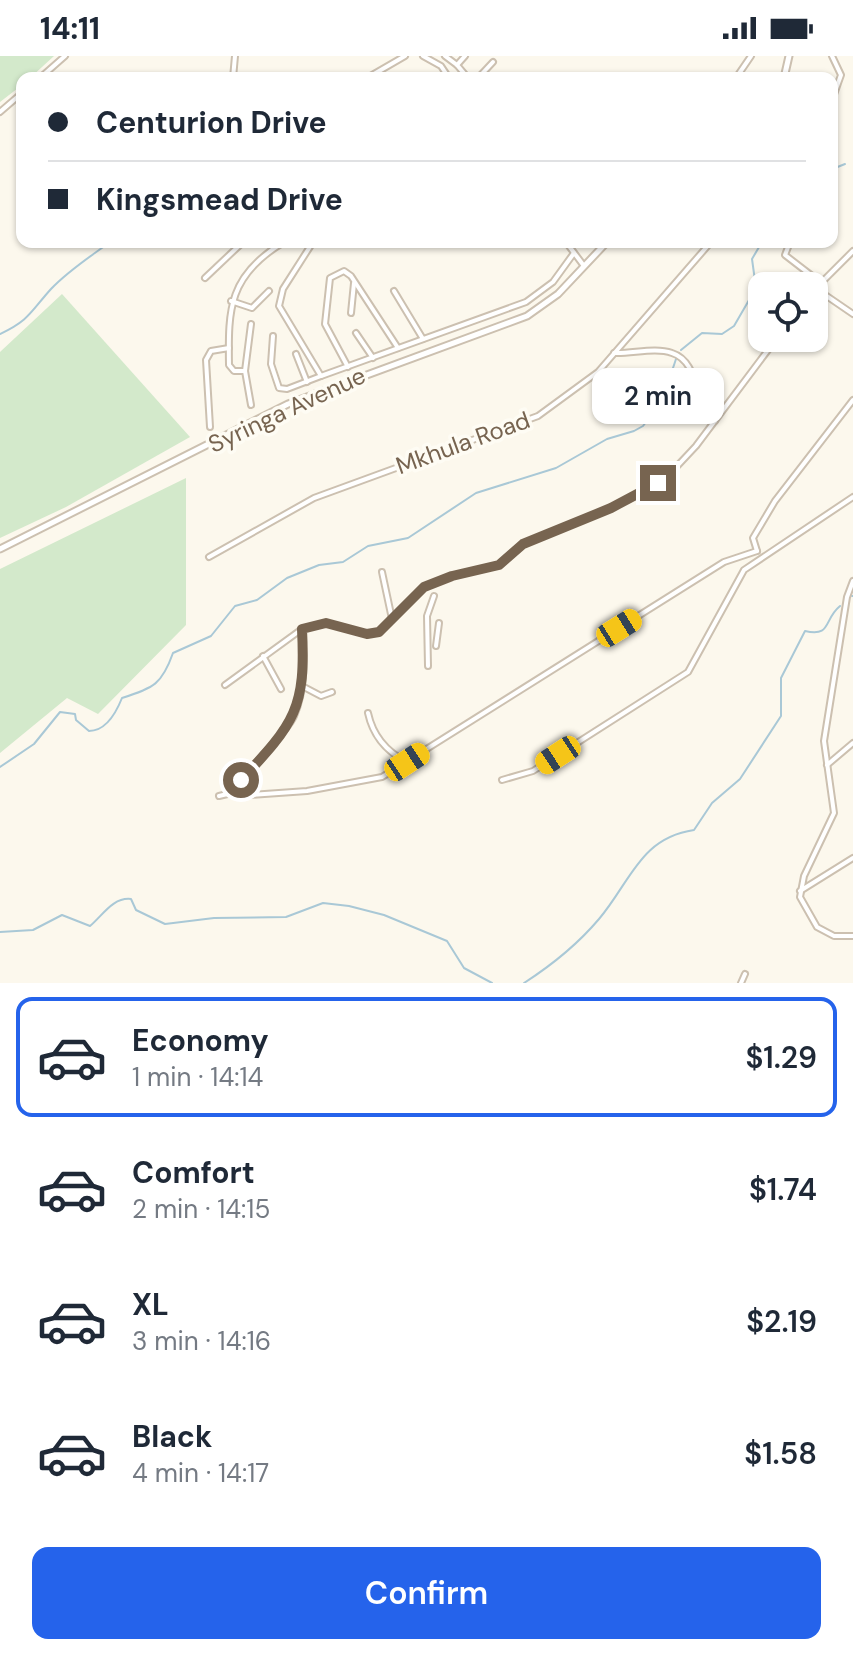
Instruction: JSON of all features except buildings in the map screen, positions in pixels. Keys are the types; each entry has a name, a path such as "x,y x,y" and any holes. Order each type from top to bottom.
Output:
{"street":[{"path":"47,72 65,56"},
{"path":"377,72 405,56"},
{"path":"423,56 435,61 444,72"},
{"path":"445,56 463,72"},
{"path":"457,65 465,56"},
{"path":"832,56 841,75 838,83"},
{"path":"484,72 493,62"},
{"path":"0,112 16,98"},
{"path":"205,278 237,248"},
{"path":"245,371 231,370 231,301 239,284 278,248"},
{"path":"309,248 283,289 279,306 321,376"},
{"path":"570,248 584,266"},
{"name":"Syringa Avenue","path":"0,549 296,401 527,316 550,301 601,248"},
{"name":"Mkhula Road","path":"209,557 314,498 526,422 586,383 706,248"},
{"path":"788,248 785,255 807,272"},
{"path":"828,274 853,251"},
{"path":"273,336 271,364 279,388 307,382 526,302 553,282 574,253"},
{"path":"348,367 325,324 330,278 344,271 354,281 398,348"},
{"path":"351,313 354,281"},
{"path":"231,301 252,308 269,291"},
{"path":"394,291 423,339"},
{"path":"828,298 853,314"},
{"path":"251,324 245,371 251,405"},
{"path":"356,333 373,358"},
{"path":"210,427 206,360 211,351 229,348"},
{"path":"614,353 664,351 679,356 688,365 706,411 715,421"},
{"path":"225,685 302,629 314,625 339,625 374,634 412,596 432,583 499,565 523,544 611,508 658,483 673,472 767,352"},
{"path":"296,354 307,382"},
{"path":"759,553 753,538 767,512 853,400"},
{"path":"219,796 240,791 249,795 274,794 382,777 724,562 759,553 853,497"},
{"path":"502,780 533,771 688,672 697,660 732,585 759,553"},
{"path":"382,572 392,619"},
{"path":"853,581 825,727 834,813 800,891 805,909 817,927 834,936 853,936"},
{"path":"428,666 427,616 434,596"},
{"path":"436,646 439,623"},
{"path":"303,643 307,631 314,625"},
{"path":"240,791 241,780 289,725 302,686 302,629"},
{"path":"288,637 298,636 303,643"},
{"path":"263,656 281,689"},
{"path":"302,686 321,696 332,692"},
{"path":"368,713 373,730 386,749 407,762"},
{"path":"827,765 853,743"},
{"path":"800,891 853,858"},
{"path":"741,983 745,974"}],"green space":[{"path":"0,56 54,56 37,72 16,72 16,90 0,102"},
{"path":"62,294 190,437 66,507 0,538 0,352"},
{"path":"186,478 186,625 98,714 67,698 0,753 0,569"}],"waterway":[{"path":"838,167 845,164"},
{"path":"0,334 24,319 58,282 102,248"},
{"path":"681,350 702,333 722,334 734,326 756,288 752,259 758,248"},
{"path":"0,767 34,744 60,712 75,714 76,720 89,731 105,725 122,698 149,688 160,678 173,653 211,636 235,606 257,600 287,578 319,565 343,562 368,546 408,538 476,493 556,468 607,439 643,426 653,413 653,393 671,374 676,359"},
{"path":"524,983 564,954 591,928 649,852 661,842 694,830 712,803 740,779 781,716 781,678 805,631 819,632 840,606"},
{"path":"0,932 33,930 62,915 90,926 114,904 125,899 131,899 136,910 165,924 214,918 286,917 323,903 384,915 447,941 464,968 492,983"}],"route":[{"path":"241,780 278,741 295,714 303,684 302,629 326,623 367,634 379,632 424,587 452,576 499,565 523,544 611,508 658,483"}]}
